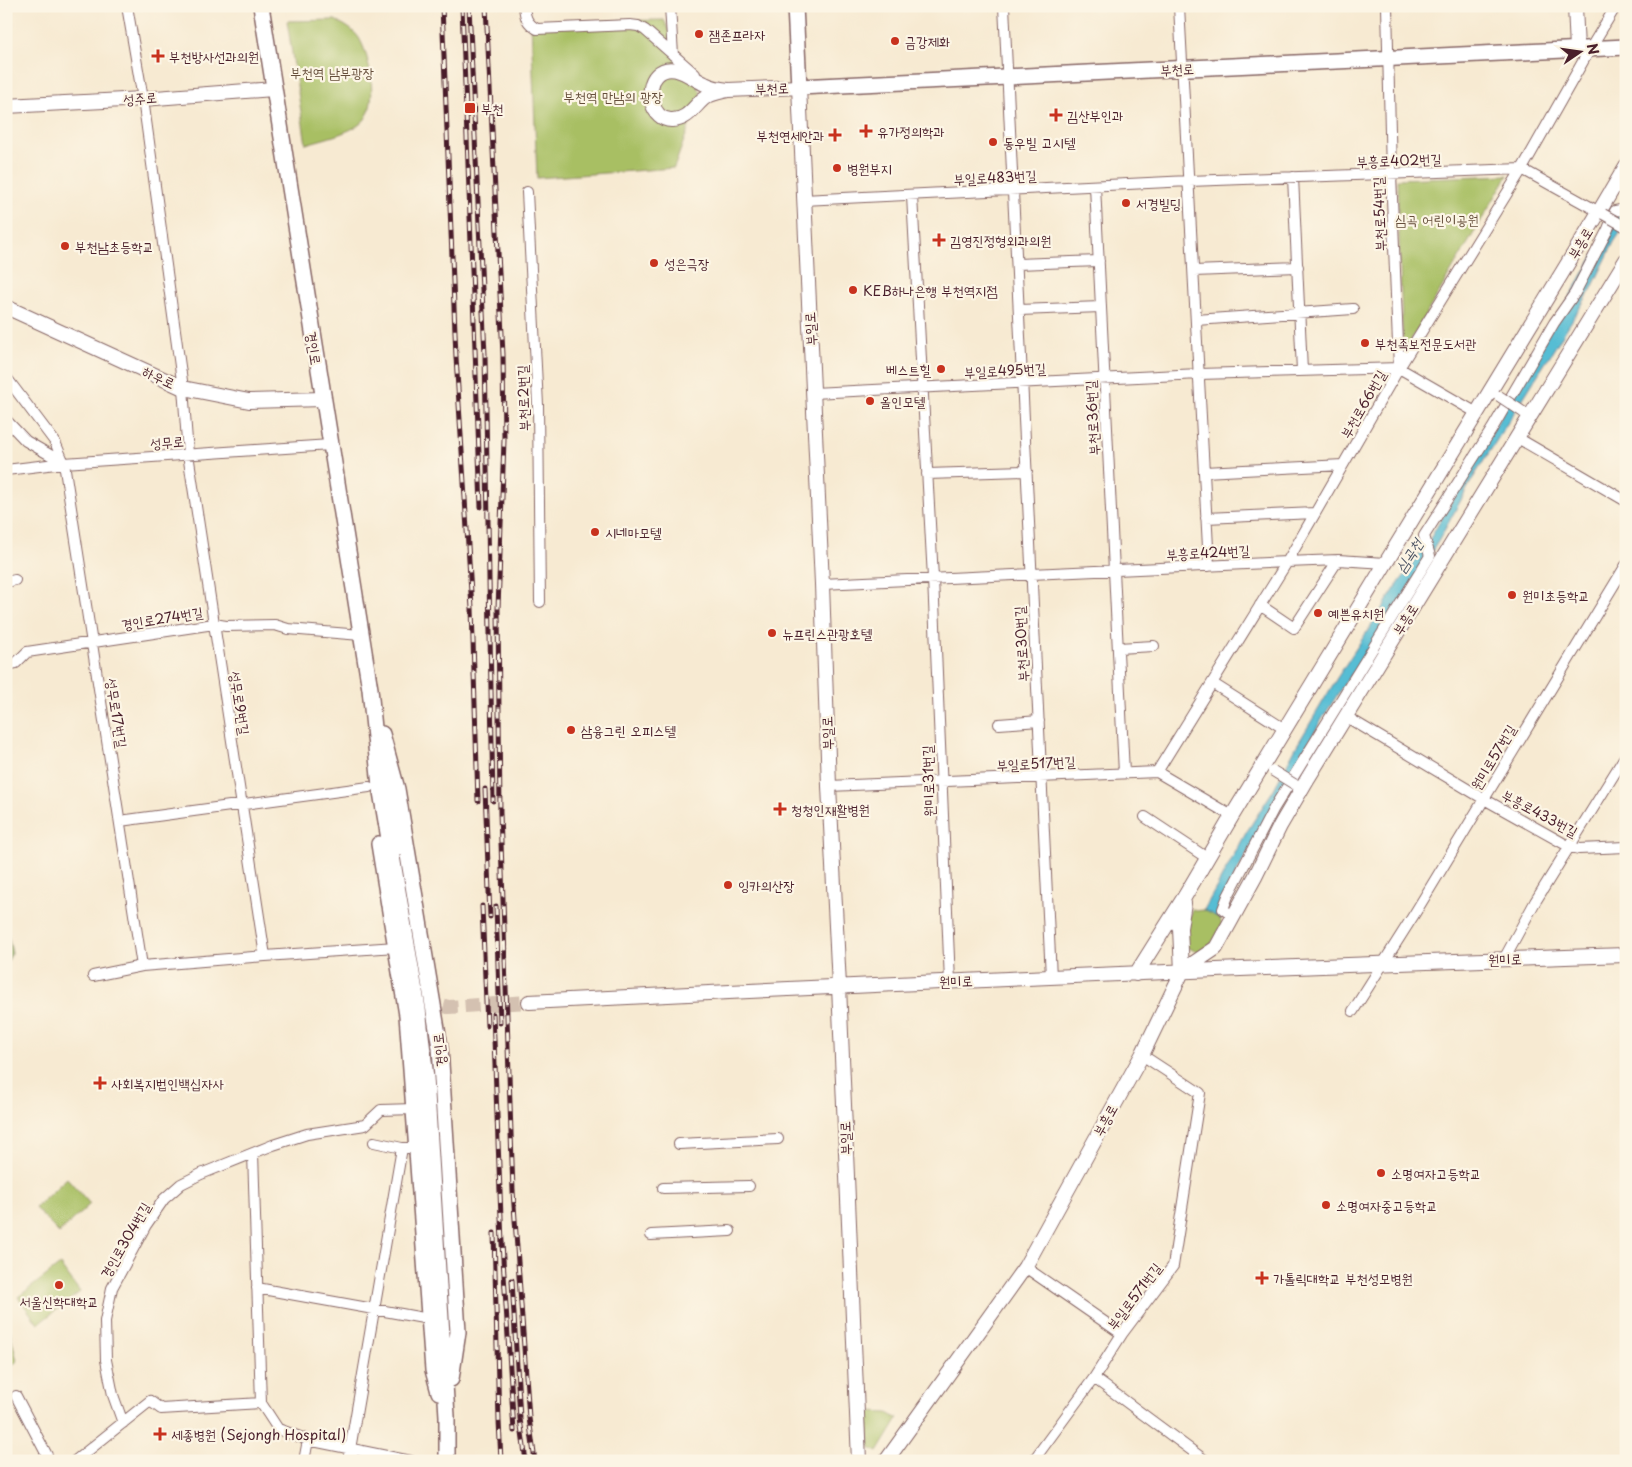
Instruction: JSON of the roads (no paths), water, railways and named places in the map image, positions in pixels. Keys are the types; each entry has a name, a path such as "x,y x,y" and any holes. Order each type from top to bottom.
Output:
{"main road":[{"name":"경인로","path":"261,6 370,689 380,786 418,1009 426,1078 447,1416 448,1461"},
{"name":"부일로","path":"795,6 799,87"},
{"name":"부천로","path":"799,87 1626,47"},
{"name":"경인로","path":"370,689 369,787 407,1015 414,1109 410,1148 433,1370 447,1416"},
{"name":"경인로","path":"370,689 397,789 440,1046 458,1332 447,1416"}],"street":[{"name":"성무로9번길","path":"127,6 143,98 183,388 188,454 264,956"},
{"path":"670,6 673,55"},
{"name":"부천로30번길","path":"1004,6 1051,977"},
{"path":"1179,6 1209,566"},
{"name":"부천로54번길","path":"1387,6 1391,174 1399,368"},
{"path":"1575,6 1584,49"},
{"name":"부천로66번길","path":"1157,772 1287,562 1399,368 1522,169 1584,49 1616,6"},
{"path":"524,11 529,25 537,29 638,26 645,30 705,84"},
{"name":"부천로","path":"728,90 705,84 680,71 664,71 657,75 652,83 651,101 663,118 670,120 681,119 704,98 715,92 799,87"},
{"name":"부일로","path":"799,87 859,1461"},
{"name":"성주로","path":"6,106 273,89"},
{"name":"부흥로","path":"1136,974 1232,816 1268,768 1286,730 1477,414 1495,393 1626,166"},
{"path":"1522,169 1626,227"},
{"name":"부흥로402번길","path":"1189,181 1522,169"},
{"path":"1294,177 1302,371"},
{"name":"부일로483번길","path":"803,200 1189,181"},
{"name":"부천로36번길","path":"1095,186 1124,773"},
{"name":"부천로2번길","path":"527,192 538,405 540,602"},
{"name":"원미로31번길","path":"912,196 933,578 950,982"},
{"path":"1230,914 1223,909 1228,896 1274,808 1430,556 1424,536 1575,293 1608,229 1615,211 1626,209"},
{"path":"1017,264 1098,260"},
{"name":"부흥로","path":"1182,972 1216,948 1255,877 1298,786 1345,716 1516,437 1526,414 1626,260"},
{"path":"1194,271 1298,267"},
{"name":"하우로","path":"6,307 183,388 249,401 323,399"},
{"path":"1019,310 1101,307"},
{"path":"1196,320 1353,309"},
{"path":"1399,368 1477,414"},
{"name":"부일로495번길","path":"813,393 1199,374 1399,368"},
{"name":"성무로17번길","path":"6,377 55,442 64,463 142,966"},
{"path":"1495,393 1526,414"},
{"path":"6,420 26,441 64,463"},
{"path":"1516,437 1626,501"},
{"name":"성무로","path":"6,470 64,463 330,445"},
{"path":"1204,472 1343,465"},
{"path":"927,474 1027,471"},
{"path":"1206,518 1315,513"},
{"path":"1260,605 1294,628 1338,560"},
{"name":"부흥로424번길","path":"822,584 1338,560 1386,563"},
{"name":"원미로57번길","path":"1384,963 1626,565"},
{"name":"경인로274번길","path":"6,665 16,663 28,652 214,624 226,626 275,625 288,629 361,635"},
{"path":"1118,648 1154,646"},
{"path":"1212,683 1286,730"},
{"path":"370,689 390,794 419,989"},
{"name":"부흥로433번길","path":"1345,716 1484,799 1570,847 1579,849 1626,847"},
{"path":"999,724 1039,721"},
{"path":"1504,959 1535,902 1626,756"},
{"path":"1268,768 1298,786"},
{"path":"1157,772 1232,816"},
{"name":"부일로517번길","path":"829,786 1157,772"},
{"path":"120,821 369,787"},
{"path":"1145,817 1207,858"},
{"name":"부흥로","path":"886,1461 1025,1267 1142,1055 1182,972 1180,928 1185,896"},
{"path":"92,976 142,966 396,947"},
{"name":"원미로","path":"529,1002 839,986 1384,963 1626,955"},
{"path":"1353,1010 1384,963"},
{"path":"424,1025 442,1238 451,1380"},
{"name":"부일로571번길","path":"1033,1461 1094,1378 1122,1334 1174,1266 1200,1093 1142,1055"},
{"name":"경인로304번길","path":"123,1423 112,1395 106,1360 105,1321 112,1288 146,1225 164,1200 182,1184 201,1174 253,1153 307,1134 364,1125 381,1110 414,1109"},
{"path":"679,1144 778,1139"},
{"path":"374,1142 410,1148"},
{"name":"경인로","path":"348,1461 374,1309 410,1148"},
{"path":"253,1153 261,1403 278,1429 308,1440 411,1461"},
{"path":"662,1188 749,1186"},
{"path":"651,1236 730,1231"},
{"path":"1025,1267 1122,1334"},
{"path":"258,1288 429,1319"},
{"path":"1094,1378 1199,1459"},
{"path":"16,1396 50,1461"},
{"path":"75,1461 150,1401 161,1409 261,1403"},
{"path":"304,1461 308,1440"}],"water":[{"path":"1626,200 1626,224 1614,242 1591,290 1473,478 1439,540 1365,657 1346,681 1298,760 1224,896 1221,919 1204,910 1246,833 1274,789 1296,747 1337,678 1394,590 1428,542"}],"tunnel":[{"path":"425,998 448,1007 529,1002"}],"railway":[{"path":"442,6 456,357 472,608 478,801"},
{"path":"462,6 481,507"},
{"path":"469,6 485,355 493,801"},
{"path":"486,6 503,355 504,440 498,609 500,813 513,1191 529,1418 535,1461"},
{"path":"485,789 490,917"},
{"path":"482,906 487,1026"},
{"path":"496,906 500,1023"},
{"path":"493,1014 502,1243 514,1431"},
{"path":"494,1233 501,1461"},
{"path":"512,1280 520,1419 526,1461"}],"place":[{"name":"잼존프라자","path":"699,34"},
{"name":"금강제화","path":"895,41"},
{"name":"부천방사선과의원","path":"158,56"},
{"name":"부천","path":"470,108"},
{"name":"김산부인과","path":"1056,115"},
{"name":"유가정의학과","path":"866,131"},
{"name":"부천연세안과","path":"835,135"},
{"name":"동우빌 고시텔","path":"993,142"},
{"name":"병원부지","path":"837,168"},
{"name":"서경빌딩","path":"1126,203"},
{"name":"김영진정형외과의원","path":"939,240"},
{"name":"부천남초등학교","path":"65,246"},
{"name":"성은극장","path":"654,263"},
{"name":"KEB하나은행 부천역지점","path":"853,290"},
{"name":"부천족보전문도서관","path":"1365,343"},
{"name":"베스트힐","path":"941,369"},
{"name":"올인모텔","path":"870,401"},
{"name":"시네마모텔","path":"595,532"},
{"name":"원미초등학교","path":"1512,595"},
{"name":"예쁜유치원","path":"1318,613"},
{"name":"뉴프린스관광호텔","path":"772,633"},
{"name":"삼융그린 오피스텔","path":"571,730"},
{"name":"청청인재활병원","path":"780,809"},
{"name":"잉카의산장","path":"728,885"},
{"name":"사회복지법인백십자사","path":"100,1083"},
{"name":"소명여자고등학교","path":"1381,1173"},
{"name":"소명여자중고등학교","path":"1326,1205"},
{"name":"가톨릭대학교 부천성모병원","path":"1262,1278"},
{"name":"서울신학대학교","path":"59,1285"},
{"name":"세종병원 (Sejongh Hospital)","path":"160,1434"}],"park label":[{"name":"부천역 남부광장","path":"332,72"},
{"name":"부천역 만남의 광장","path":"613,96"},
{"name":"심곡 어린이공원","path":"1437,219"}],"water label":[{"name":"심곡천","path":"1408,555"}]}
